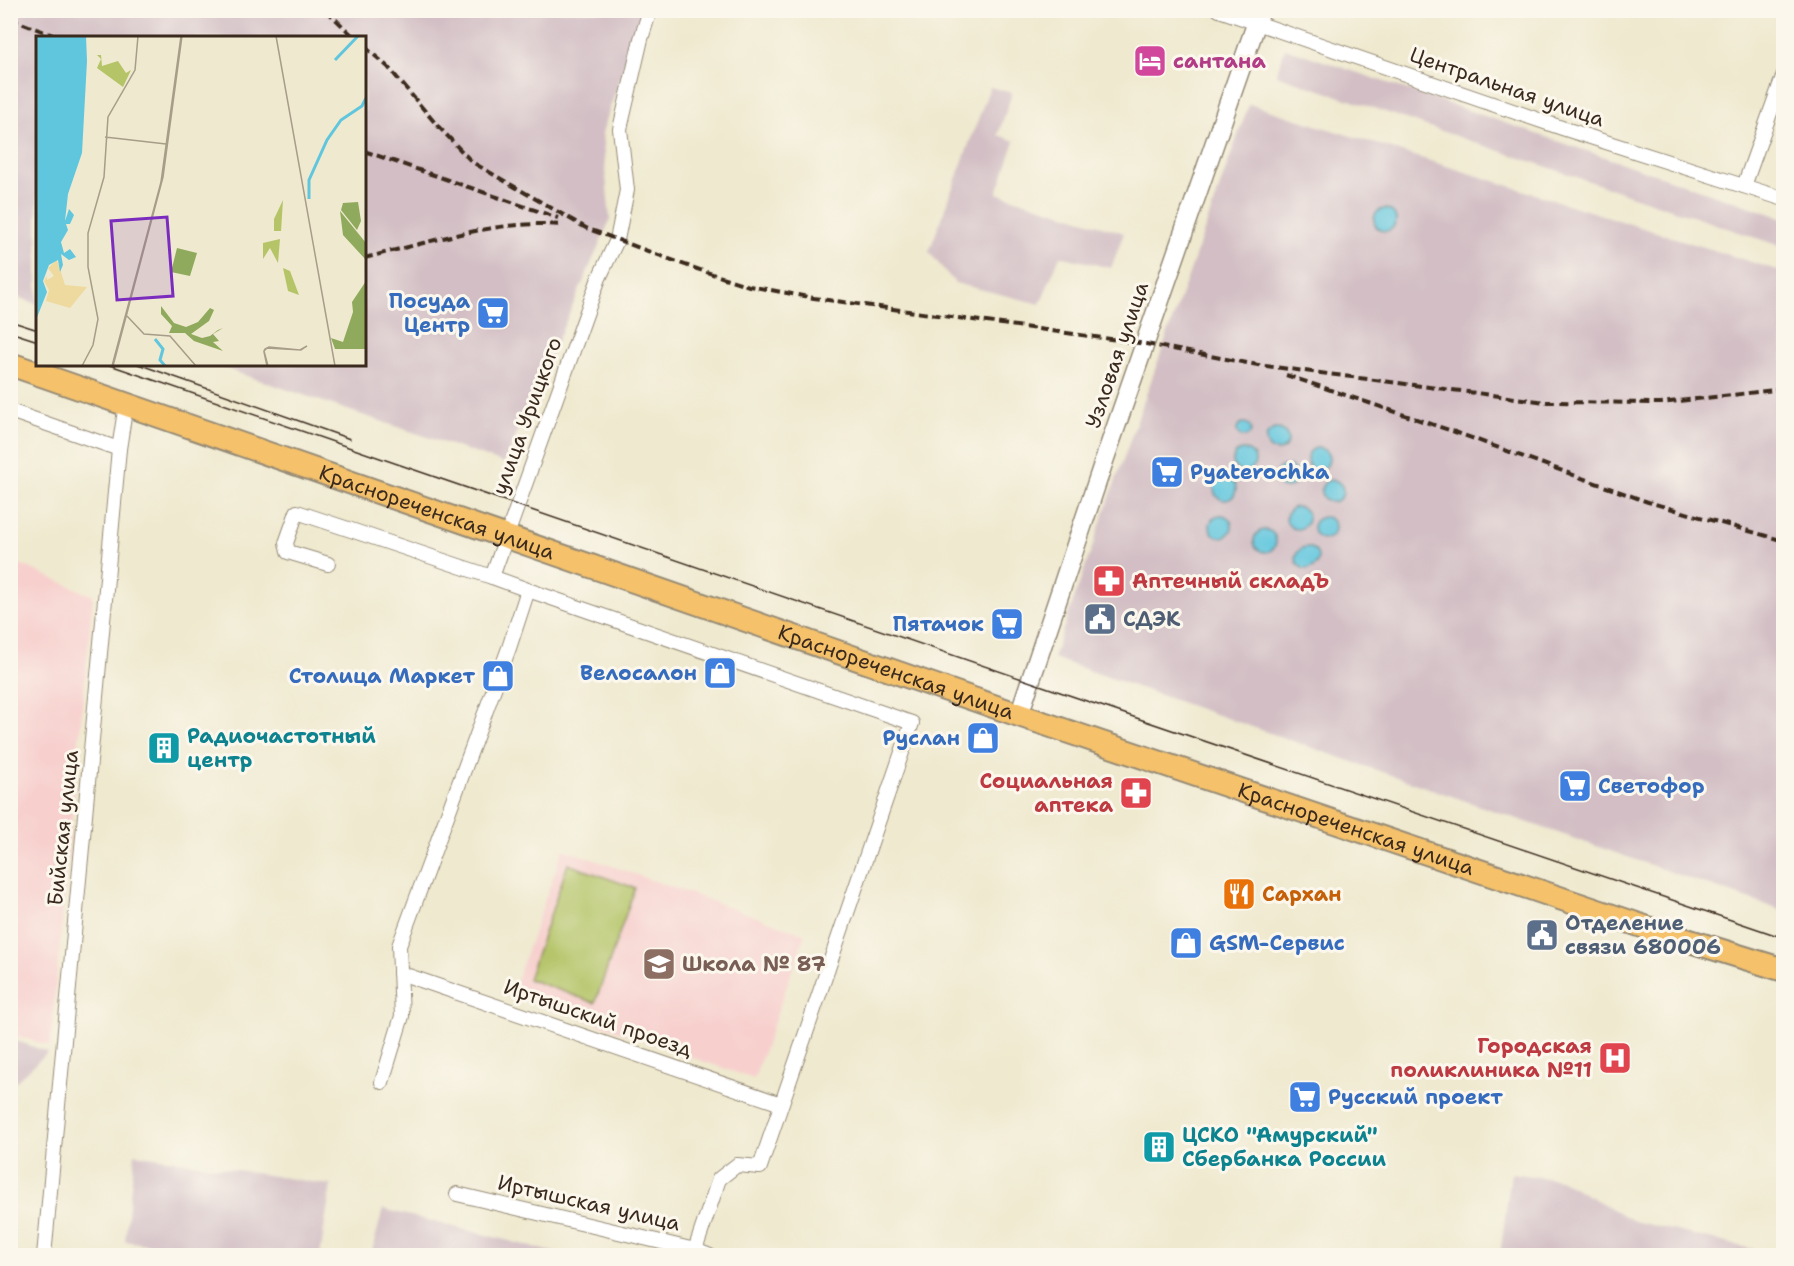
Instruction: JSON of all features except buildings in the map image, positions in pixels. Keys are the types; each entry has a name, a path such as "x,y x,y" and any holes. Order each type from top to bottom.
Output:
{"main road":[{"name":"Краснореченская улица","path":"10,364 1019,715 1654,930 1784,970"}],"street":[{"name":"улица Урицкого","path":"492,577 599,278 617,240 627,190 620,129 640,39 650,10"},
{"name":"Центральная улица","path":"1219,10 1258,17 1562,128 1784,199"},
{"name":"Узловая улица","path":"1019,715 1104,461 1258,17"},
{"path":"1744,186 1784,74"},
{"name":"Бийская улица","path":"44,1256 119,449 126,404"},
{"path":"10,411 119,449"},
{"path":"328,564 288,552 286,543 297,512 912,723 760,1167 737,1166 719,1179 695,1250"},
{"path":"382,1082 402,1016 399,946 528,590"},
{"name":"Иртышский проезд","path":"400,973 781,1104"},
{"name":"Иртышская улица","path":"457,1194 695,1250 710,1256"}],"shaded area":[{"path":"11,10 642,11 602,133 610,220 504,463 218,366 366,366 366,36 36,36 36,304 11,295"},
{"path":"1285,48 1783,218 1783,247 1276,75"},
{"path":"990,87 1012,93 998,135 1015,141 997,193 1124,233 1111,268 1060,256 1040,304 955,283 929,252"},
{"path":"1249,104 1783,272 1783,911 1053,658"},
{"path":"11,560 93,596 50,1046 11,1034"},
{"name":"Школа № 87","path":"563,849 805,934 754,1079 512,994"},
{"path":"10,1040 48,1052 11,1086"},
{"path":"135,1154 331,1185 320,1255 215,1255 125,1241"},
{"path":"1511,1173 1560,1180 1634,1221 1756,1250 1757,1255 1500,1255"},
{"path":"383,1209 564,1255 371,1255"}],"green space":[{"path":"568,864 635,888 595,1003 528,979"}],"water":[{"path":"1385,209 1393,212 1396,220 1393,228 1385,231 1377,228 1374,220 1377,212"},
{"path":"1241,423 1247,423 1251,430 1247,437 1241,437 1237,433 1237,427"},
{"path":"1277,429 1285,432 1288,440 1285,448 1277,451 1269,448 1266,440 1269,432"},
{"path":"1318,448 1326,451 1329,459 1326,467 1318,470 1310,467 1307,459 1310,451"},
{"path":"1244,450 1252,453 1255,461 1252,469 1244,472 1236,469 1233,461 1236,453"},
{"path":"1286,466 1294,469 1297,477 1294,485 1286,488 1278,485 1275,477 1278,469"},
{"path":"1225,478 1233,481 1236,489 1233,497 1225,500 1217,497 1214,489 1217,481"},
{"path":"1332,480 1340,483 1343,491 1340,499 1332,502 1324,499 1321,491 1324,483"},
{"path":"1297,507 1305,510 1308,518 1305,526 1297,529 1289,526 1286,518 1289,510"},
{"path":"1221,515 1229,518 1232,526 1229,534 1221,537 1213,534 1210,526 1213,518"},
{"path":"1324,517 1332,520 1335,528 1332,536 1324,539 1316,536 1313,528 1316,520"},
{"path":"1265,530 1273,533 1276,541 1273,549 1265,552 1257,549 1254,541 1257,533"},
{"path":"1307,547 1315,550 1318,558 1315,566 1307,569 1299,566 1296,558 1299,550"}],"tram line":[{"path":"10,321 36,329"},
{"path":"10,332 36,340"},
{"path":"113,366 1784,938"},
{"path":"144,366 350,439"}],"railway":[{"path":"326,10 353,36"},
{"path":"10,19 56,36"},
{"path":"366,48 388,67 472,162 586,228 749,286 814,298 1146,344 1258,365 1546,402 1661,403 1784,389"},
{"path":"366,152 558,218"},
{"path":"366,257 487,229 537,224 562,225"},
{"path":"1286,375 1455,432 1648,502 1784,541"}],"place":[{"name":"сантана","path":"1150,61"},
{"name":"Посуда Центр","path":"493,313"},
{"name":"Pyaterochka","path":"1167,472"},
{"name":"Аптечный складЪ","path":"1109,581"},
{"name":"СДЭК","path":"1100,619"},
{"name":"Пятачок","path":"1007,624"},
{"name":"Велосалон","path":"720,673"},
{"name":"Столица Маркет","path":"498,676"},
{"name":"Руслан","path":"983,738"},
{"name":"Радиочастотный центр","path":"164,748"},
{"name":"Светофор","path":"1575,786"},
{"name":"Социальная аптека","path":"1136,793"},
{"name":"Сархан","path":"1239,894"},
{"name":"Отделение связи 680006","path":"1542,935"},
{"name":"GSM-Сервис","path":"1186,943"},
{"name":"Школа № 87","path":"659,964"},
{"name":"Городская поликлиника №11","path":"1615,1058"},
{"name":"Русский проект","path":"1305,1097"},
{"name":"ЦСКО \"Амурский\" Сбербанка России","path":"1159,1147"}]}
